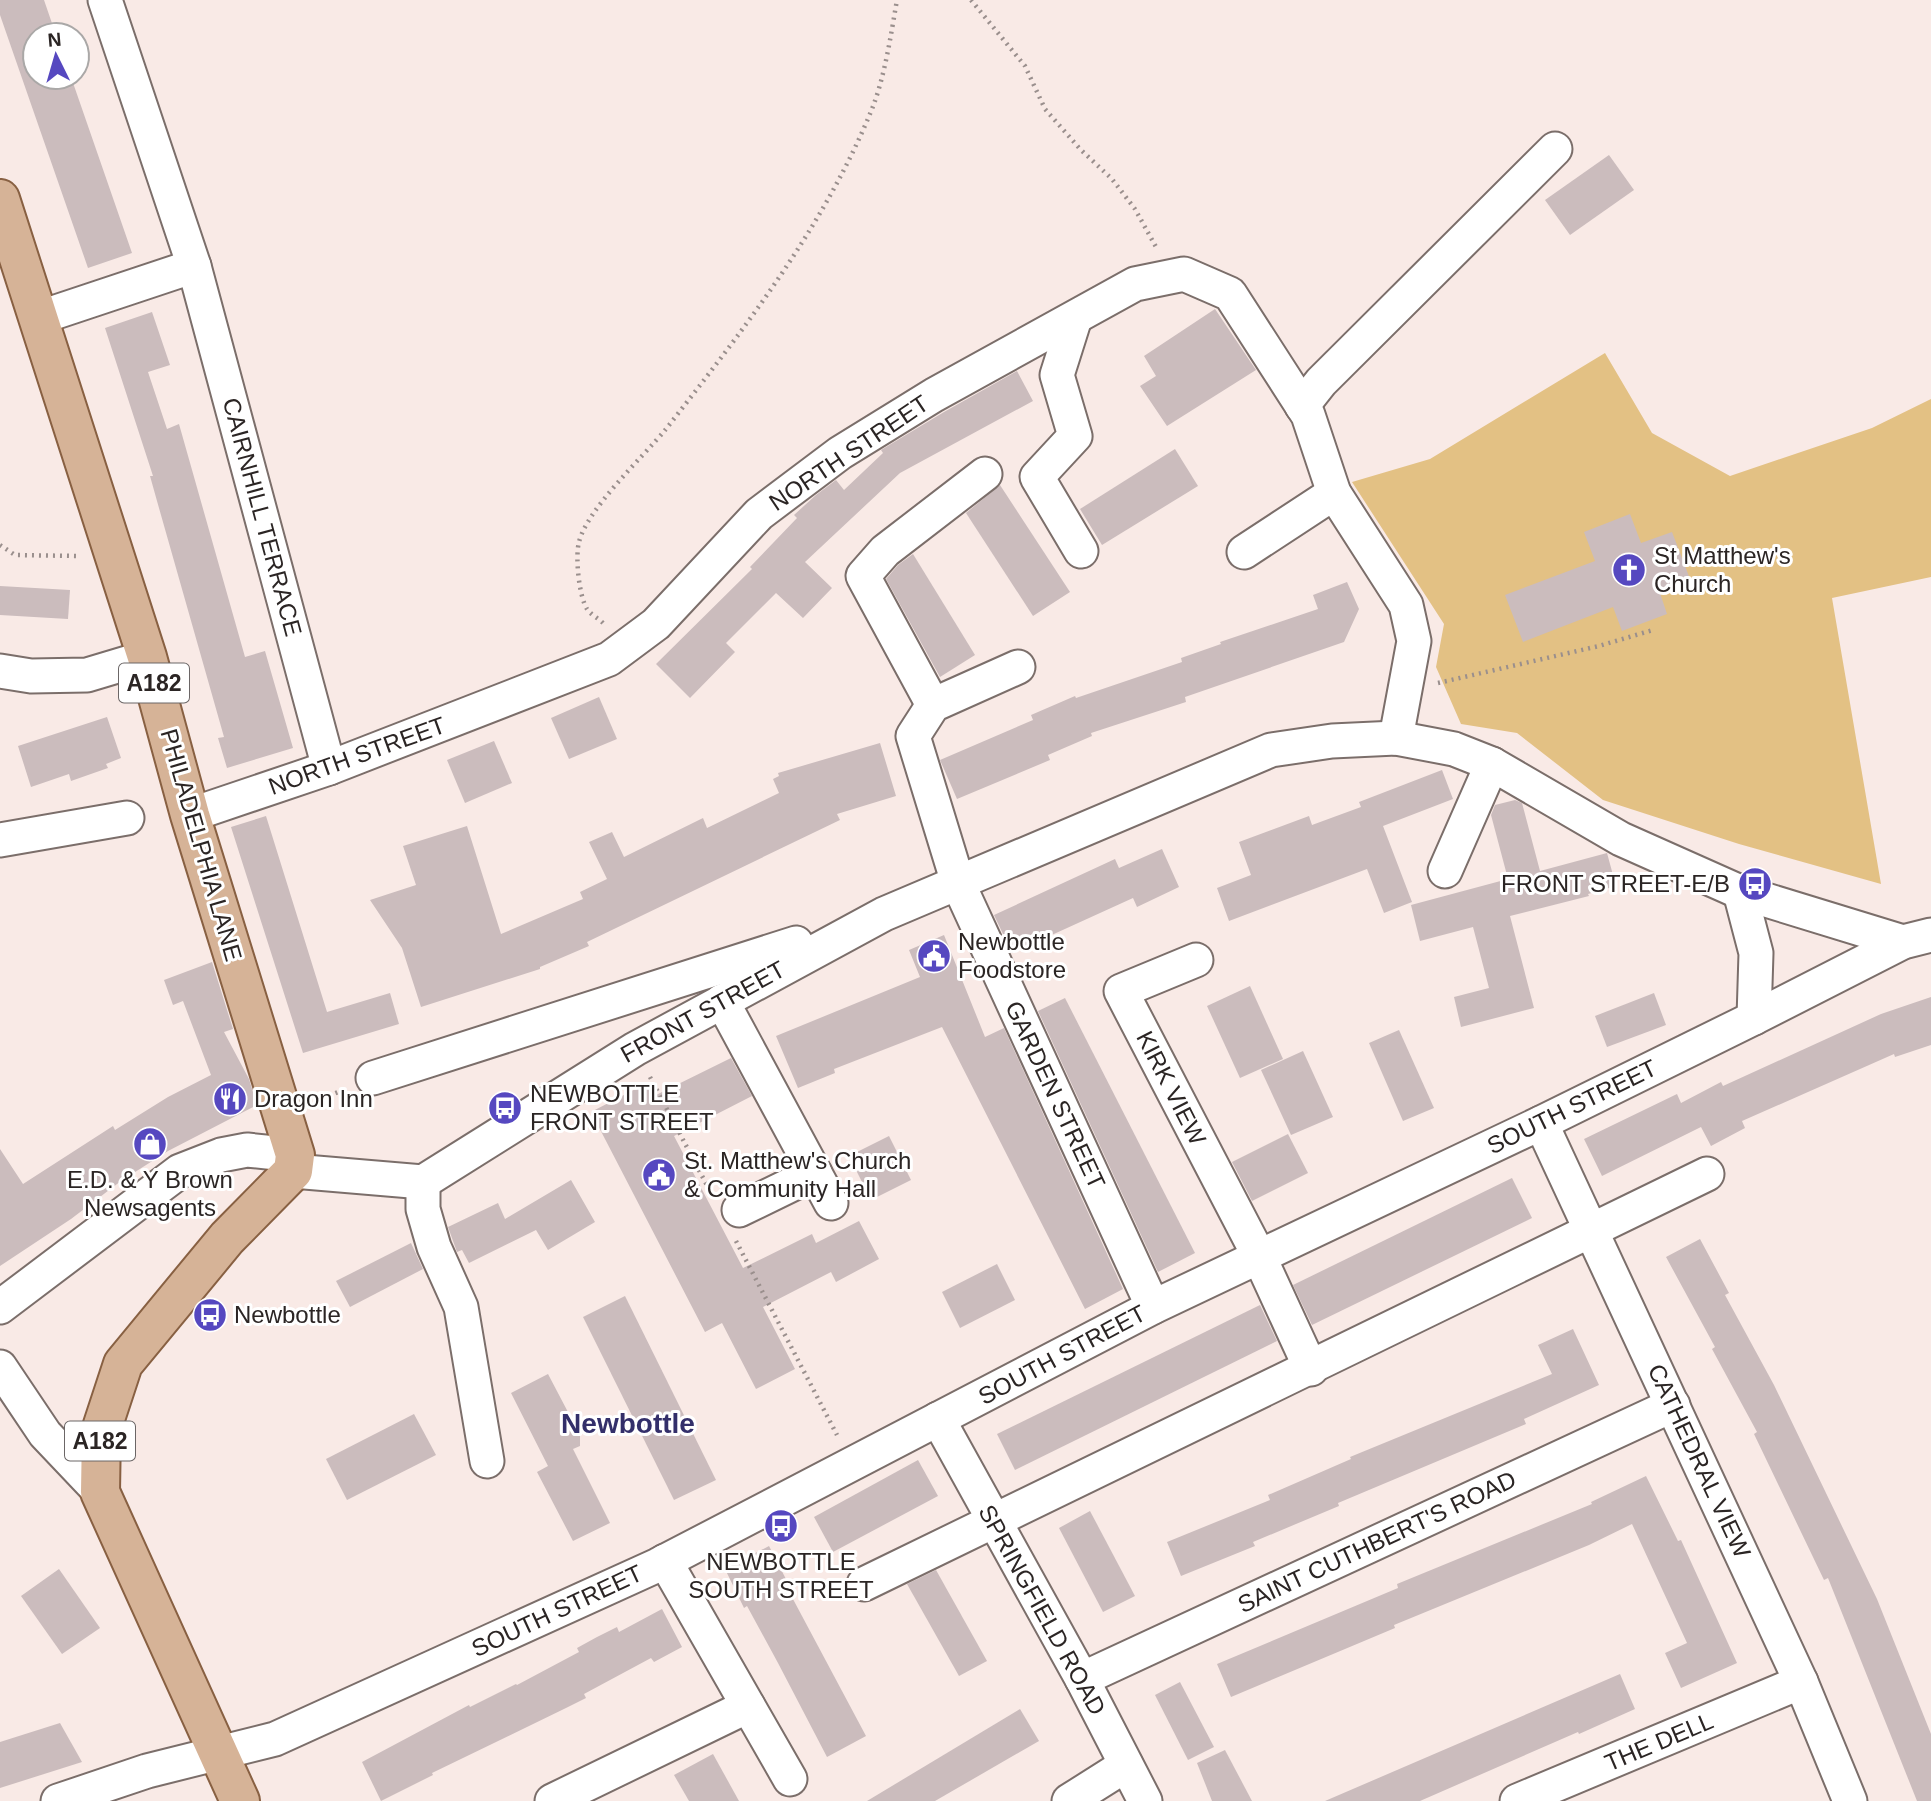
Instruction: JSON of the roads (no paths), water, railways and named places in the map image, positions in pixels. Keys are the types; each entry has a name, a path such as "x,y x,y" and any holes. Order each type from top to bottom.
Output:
{"main road":[{"name":"PHILADELPHIA LANE","path":"0,199 147,657 190,815 283,1115 294,1163"},
{"name":"A182","path":"240,1801 100,1492 101,1431 123,1364 227,1238 294,1163"}],"street":[{"name":"CAIRNHILL TERRACE","path":"105,0 194,266 329,768"},
{"path":"1396,738 1414,641 1406,605 1334,493 1308,415 1302,407 1321,382 1555,149"},
{"path":"37,318 194,266"},
{"name":"NORTH STREET","path":"190,815 329,768 609,659 656,624 759,514 840,453 934,395 1135,284 1184,274 1230,294 1302,407"},
{"path":"1074,318 1057,375 1075,436 1037,477 1081,551"},
{"path":"985,474 885,551 863,576 933,705 1018,667"},
{"path":"1244,552 1334,493"},
{"path":"0,671 31,676 87,675 147,657"},
{"name":"GARDEN STREET","path":"933,705 913,736 958,883 1153,1307"},
{"name":"FRONT STREET","path":"373,1078 884,914 1271,750 1332,741 1396,738 1454,749 1492,764 1621,839 1740,892 1917,938"},
{"path":"1446,871 1492,764"},
{"path":"0,840 127,818"},
{"path":"1740,892 1756,953 1754,1018"},
{"name":"FRONT STREET","path":"424,1182 635,1049 884,914"},
{"name":"SOUTH STREET","path":"58,1801 147,1771 275,1739 665,1561 1153,1307 1541,1123 1917,938"},
{"name":"KIRK VIEW","path":"1196,960 1121,991 1259,1256"},
{"path":"722,1001 831,1203"},
{"name":"CATHEDRAL VIEW","path":"1541,1123 1801,1682 1850,1801"},
{"path":"0,1307 180,1171 221,1155 247,1150 294,1163 424,1182 423,1209 434,1247 461,1307 487,1461"},
{"path":"727,1212 816,1173"},
{"path":"864,1584 1311,1369 1707,1174"},
{"path":"1259,1256 1311,1369"},
{"path":"0,1367 45,1434 100,1492"},
{"name":"SAINT CUTHBERT'S ROAD","path":"1082,1679 1673,1405"},
{"name":"SPRINGFIELD ROAD","path":"939,1419 1082,1679 1145,1801"},
{"path":"665,1561 790,1779"},
{"name":"THE DELL","path":"1517,1801 1801,1682"},
{"path":"552,1801 748,1706"},
{"path":"1069,1801 1126,1765"}],"place":[{"name":"St Matthew's Church","path":"1629,570"},
{"name":"FRONT STREET-E/B","path":"1755,884"},
{"name":"Newbottle Foodstore","path":"934,956"},
{"name":"Dragon Inn","path":"230,1099"},
{"name":"NEWBOTTLE FRONT STREET","path":"505,1108"},
{"name":"E.D. & Y Brown Newsagents","path":"150,1144"},
{"name":"St. Matthew's Church & Community Hall","path":"659,1175"},
{"name":"Newbottle","path":"210,1315"},
{"name":"NEWBOTTLE SOUTH STREET","path":"781,1526"}],"district":[{"name":"Newbottle","path":"628,1423"}]}
